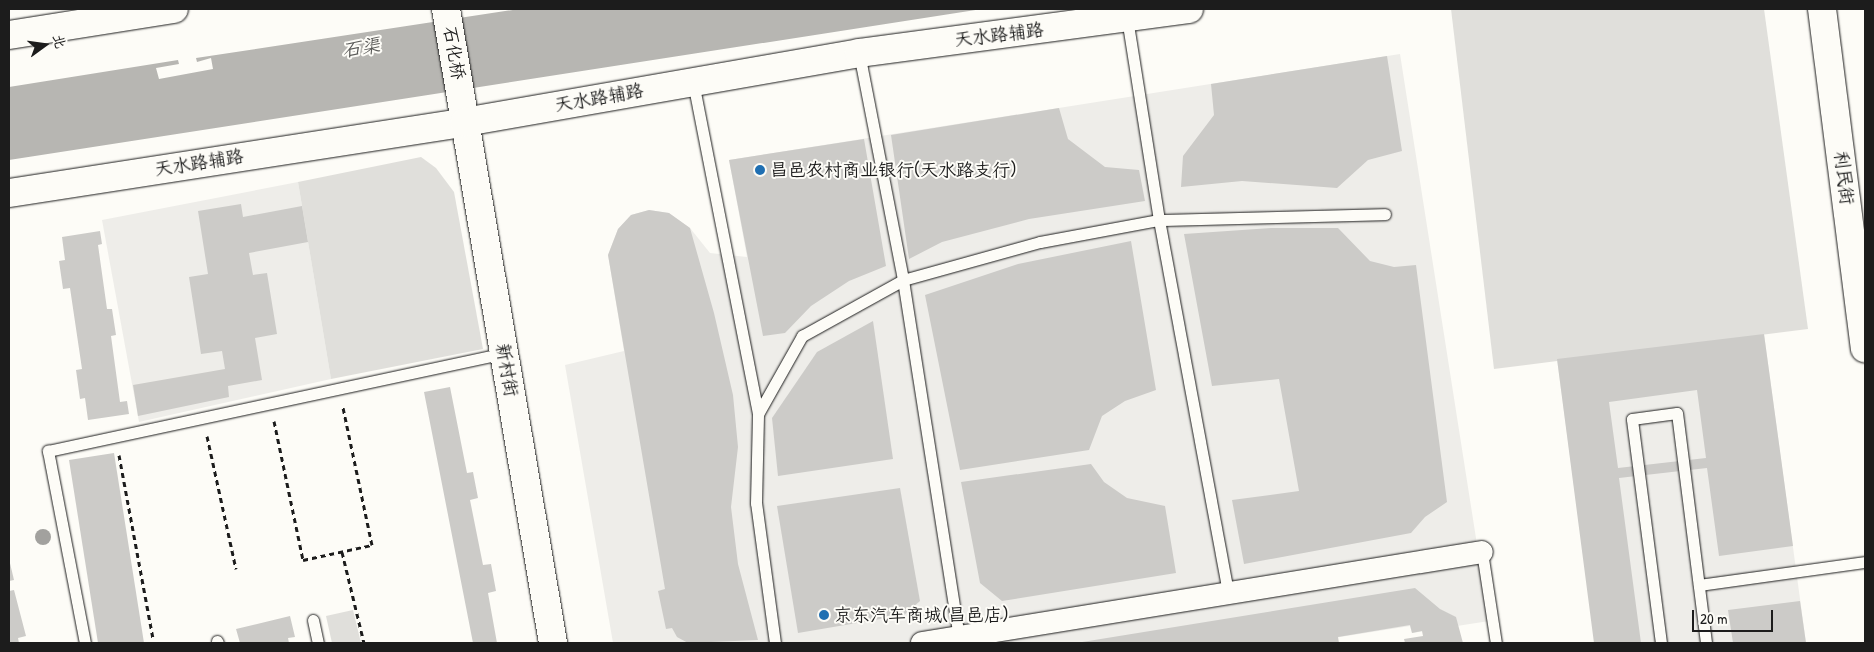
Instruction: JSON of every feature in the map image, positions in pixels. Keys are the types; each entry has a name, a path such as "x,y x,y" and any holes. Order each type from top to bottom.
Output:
{"street":[{"path":"9,35 174,9"},
{"name":"石化桥","path":"446,9 463,110"},
{"name":"天水路辅路","path":"9,192 463,110 693,81 859,53 1126,14 1189,9"},
{"name":"利民街","path":"1822,9 1865,348"},
{"name":"新村街","path":"463,110 553,643"},
{"path":"922,643 959,641 1228,592 1482,552"}],"lane":[{"path":"1126,14 1159,220 1228,592"},
{"path":"859,53 903,280 959,641"},
{"path":"693,81 758,414 756,503 775,643"},
{"path":"758,414 802,336 903,280 1040,242 1159,220 1385,214"},
{"path":"85,643 48,451 504,353"},
{"path":"1660,643 1632,419 1677,413 1706,643"},
{"path":"1482,552 1496,643"},
{"path":"1699,585 1865,562"},
{"path":"313,620 318,643"}],"path":[{"path":"270,404 303,560 342,552 372,545 340,389"},
{"path":"204,418 236,569"},
{"path":"115,437 153,638"},
{"path":"342,552 364,643"}],"shaded area":[{"path":"1451,9 1764,9 1808,329 1494,369"},
{"path":"1400,54 1489,621 1412,633 1410,626 1302,643 613,643 565,365 624,351 608,255 618,229 631,215 649,210 669,213 690,228 710,253 747,257 729,160"},
{"path":"421,157 436,168 454,192 483,349 331,379 298,182"},
{"path":"298,182 331,379 139,422 102,220"},
{"path":"1764,334 1806,643 1595,643 1557,359"},
{"path":"353,610 361,643 332,643 326,616"}],"water":[{"name":"石渠","path":"519,9 982,9 9,160 9,87 178,60 179,64 156,68 159,79 213,69 211,58 197,62 196,58"}],"building":[{"path":"1387,56 1402,151 1368,160 1337,188 1242,181 1181,187 1183,156 1214,115 1211,84"},
{"path":"1059,108 1068,139 1105,167 1139,170 1145,201 1029,219 942,242 909,259 891,135"},
{"path":"864,139 886,266 849,281 811,306 785,333 763,336 729,160"},
{"path":"241,204 243,217 302,206 308,242 249,253 253,275 267,273 277,334 255,338 262,380 228,386 229,397 138,416 133,385 225,369 222,351 201,354 189,277 208,274 198,211"},
{"path":"649,210 669,213 690,228 714,313 733,395 738,447 731,507 738,564 758,640 688,643 677,637 672,628 666,629 658,591 665,589 608,255 618,229 631,215"},
{"path":"1271,228 1338,228 1370,261 1394,267 1416,265 1447,502 1425,517 1411,533 1244,564 1232,500 1299,491 1279,379 1212,386 1184,234"},
{"path":"100,231 102,244 98,245 107,309 112,309 116,335 111,336 120,402 127,401 129,414 88,420 85,398 80,399 76,370 82,369 70,288 63,289 59,261 65,260 62,237"},
{"path":"1131,241 1156,390 1125,401 1102,416 1089,450 960,470 925,295 1018,264"},
{"path":"873,321 893,459 778,476 772,418 817,352"},
{"path":"1764,334 1793,546 1719,556 1707,468 1619,478 1641,643 1594,643 1557,359","holes":["1697,390 1706,458 1618,468 1609,402"]},
{"path":"450,387 467,473 473,472 478,498 470,500 483,565 491,564 496,591 488,593 497,643 473,643 424,392"},
{"path":"114,453 144,643 98,643 69,460"},
{"path":"1091,464 1104,482 1127,498 1165,506 1176,573 1002,601 980,583 961,482"},
{"path":"900,488 920,601 904,615 798,633 777,506"},
{"path":"9,559 14,580 9,581"},
{"path":"1415,588 1440,609 1456,617 1463,643 1405,643 1404,639 1423,636 1422,631 1412,633 1410,625 1338,637 1339,643 1076,643"},
{"path":"14,590 26,636 18,638 19,643 9,643 9,591"},
{"path":"1800,601 1806,643 1733,643 1728,610"},
{"path":"290,616 295,637 288,638 289,643 240,643 236,629"}],"place":[{"name":"昌邑农村商业银行(天水路支行)","path":"760,170"},
{"name":"京东汽车商城(昌邑店)","path":"824,615"}]}
